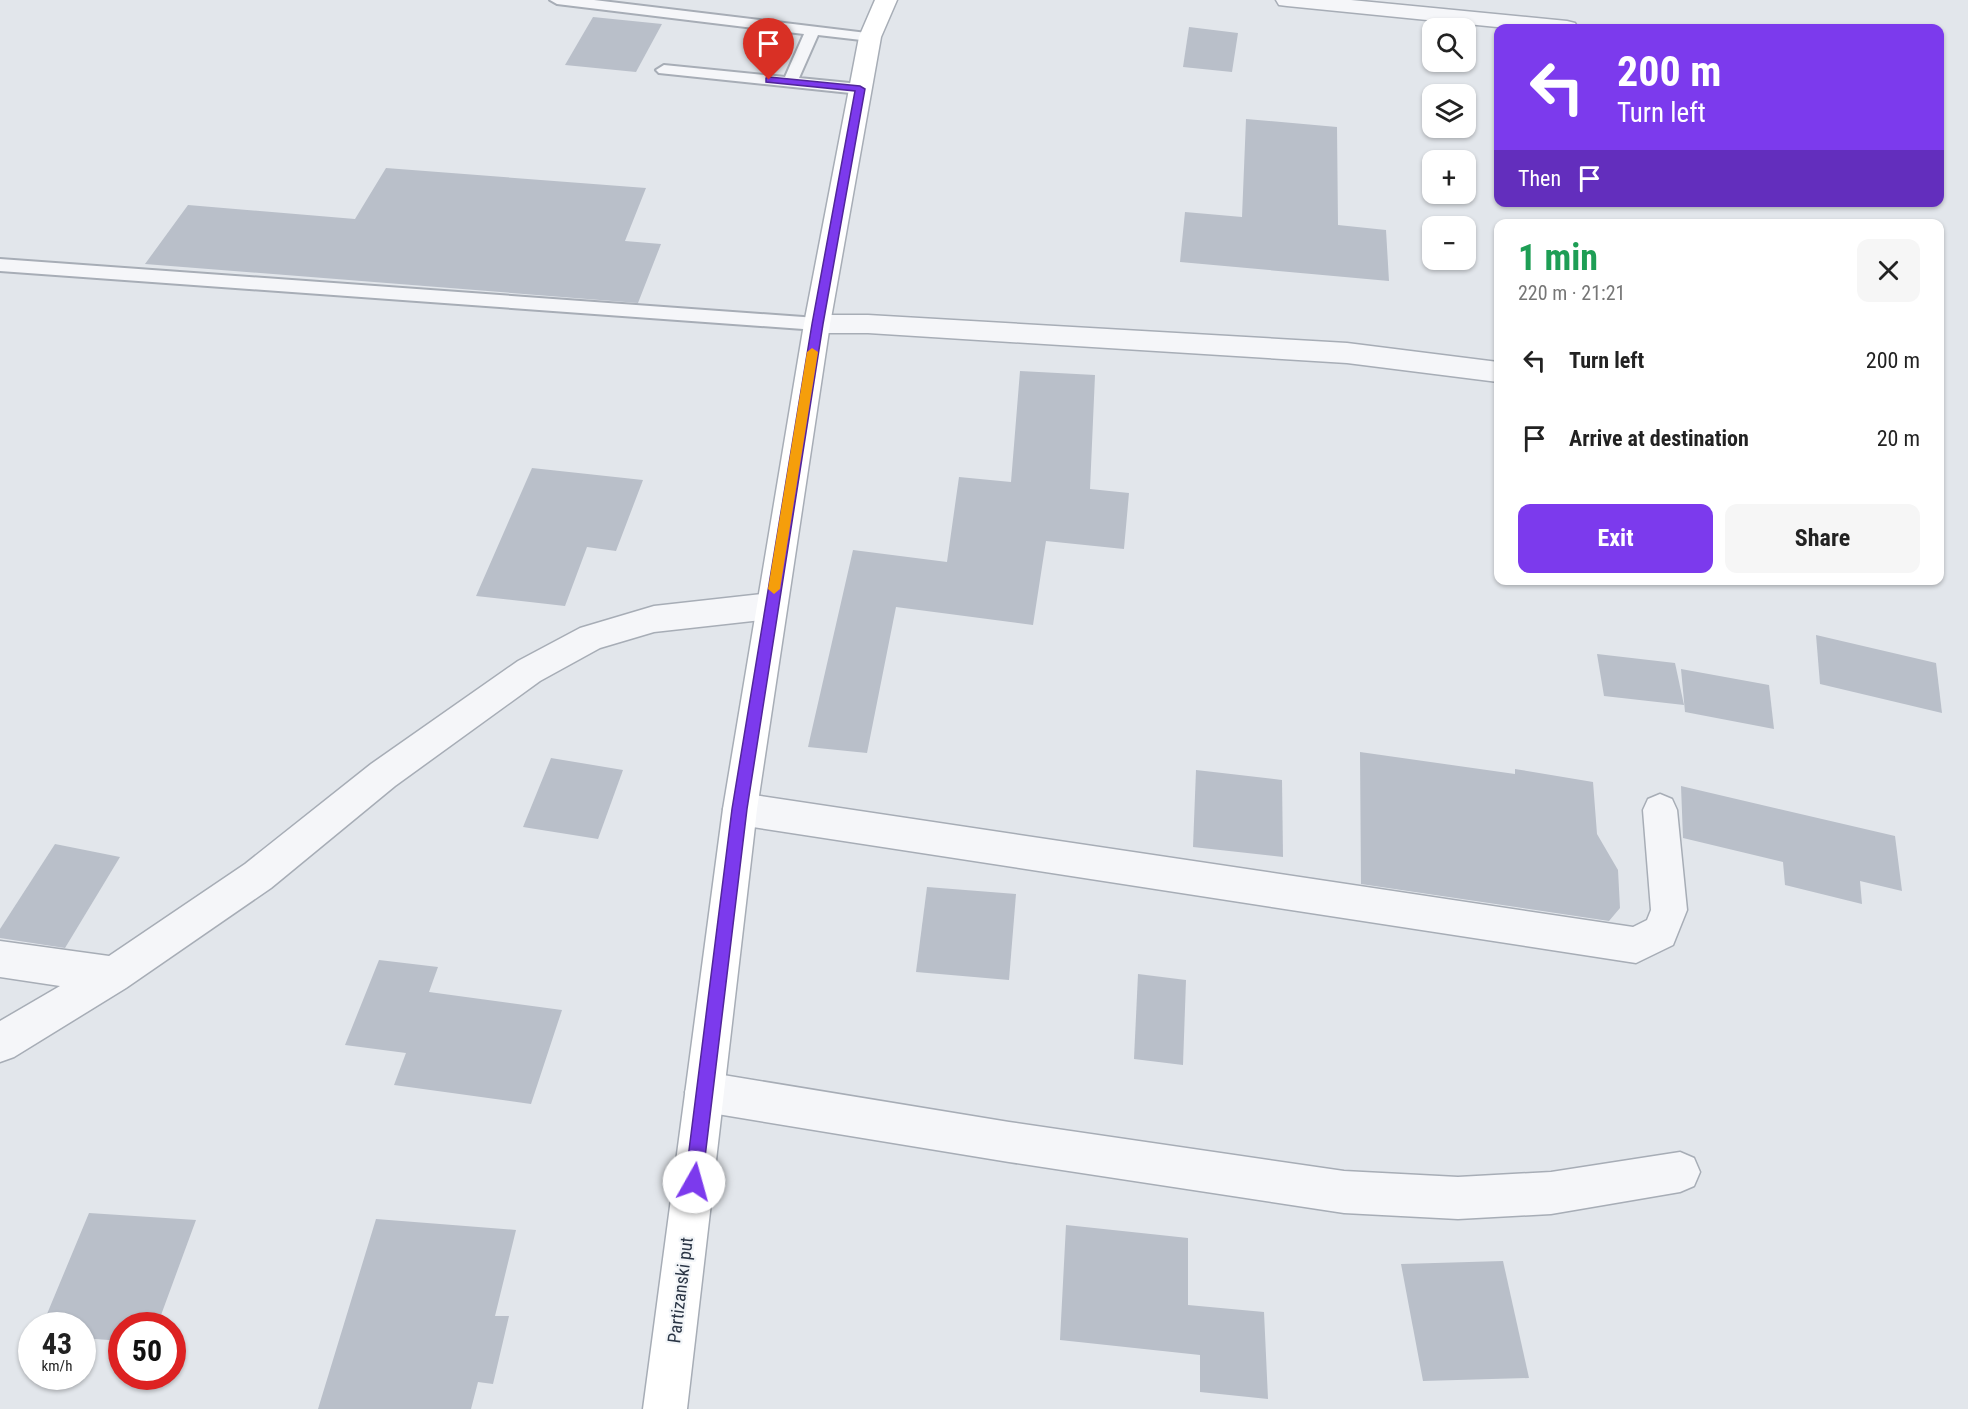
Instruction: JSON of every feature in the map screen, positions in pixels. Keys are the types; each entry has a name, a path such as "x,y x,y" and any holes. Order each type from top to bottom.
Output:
{"main road":[{"name":"Partizanski put","path":"665,1409 740,809 771,606 817,324 860,89 870,37 886,0"}],"street":[{"path":"1287,0 1526,24"},
{"path":"817,324 868,324 1347,353 1494,371"},
{"path":"0,1043 113,975 258,876 383,775 529,671 591,637 654,619 771,606"},
{"path":"740,809 1636,945 1660,932 1669,910 1660,810"},
{"path":"0,959 113,975"},
{"path":"705,1092 1009,1142 1344,1192 1458,1198 1551,1193 1680,1172"}],"lane":[{"path":"557,0 870,37"},
{"path":"790,82 813,31"},
{"path":"664,70 860,89"},
{"path":"0,266 817,324"}],"building":[{"path":"593,17 662,24 636,72 565,65"},
{"path":"1189,27 1238,33 1232,72 1183,67"},
{"path":"1246,119 1337,127 1338,225 1386,230 1389,281 1180,262 1185,212 1242,217"},
{"path":"386,168 646,188 625,241 661,244 638,303 145,264 188,205 355,219"},
{"path":"1020,371 1095,375 1090,489 1129,493 1124,549 1046,541 1033,625 896,607 867,753 808,747 853,550 947,562 959,477 1011,482"},
{"path":"532,468 643,480 616,551 587,547 565,606 476,596"},
{"path":"1816,635 1936,663 1942,713 1820,684"},
{"path":"1597,654 1675,663 1684,705 1604,696"},
{"path":"1681,669 1769,685 1774,729 1685,712"},
{"path":"1360,752 1515,774 1515,769 1593,782 1597,834 1618,870 1620,908 1609,921 1361,884"},
{"path":"551,758 623,770 598,839 523,827"},
{"path":"1196,770 1282,780 1283,857 1193,847"},
{"path":"1681,786 1895,836 1902,891 1860,881 1862,904 1785,885 1783,862 1683,838"},
{"path":"55,844 120,857 65,948 0,938 0,929"},
{"path":"927,887 1016,894 1009,980 916,972"},
{"path":"379,960 438,967 429,992 562,1010 531,1104 394,1085 406,1053 345,1045"},
{"path":"1138,974 1186,980 1183,1065 1134,1059"},
{"path":"89,1213 196,1220 162,1312 108,1312 108,1340 96,1339 96,1312 48,1312"},
{"path":"376,1219 516,1230 495,1316 509,1316 493,1384 478,1382 471,1409 318,1409"},
{"path":"1066,1225 1188,1238 1188,1305 1264,1312 1268,1399 1200,1392 1200,1355 1060,1340"},
{"path":"1503,1261 1529,1378 1423,1381 1401,1264"}],"slow traffic":[{"path":"774,589 812,352"}],"route":[{"path":"694,1182 740,809 817,324 860,89 769,80"}]}
